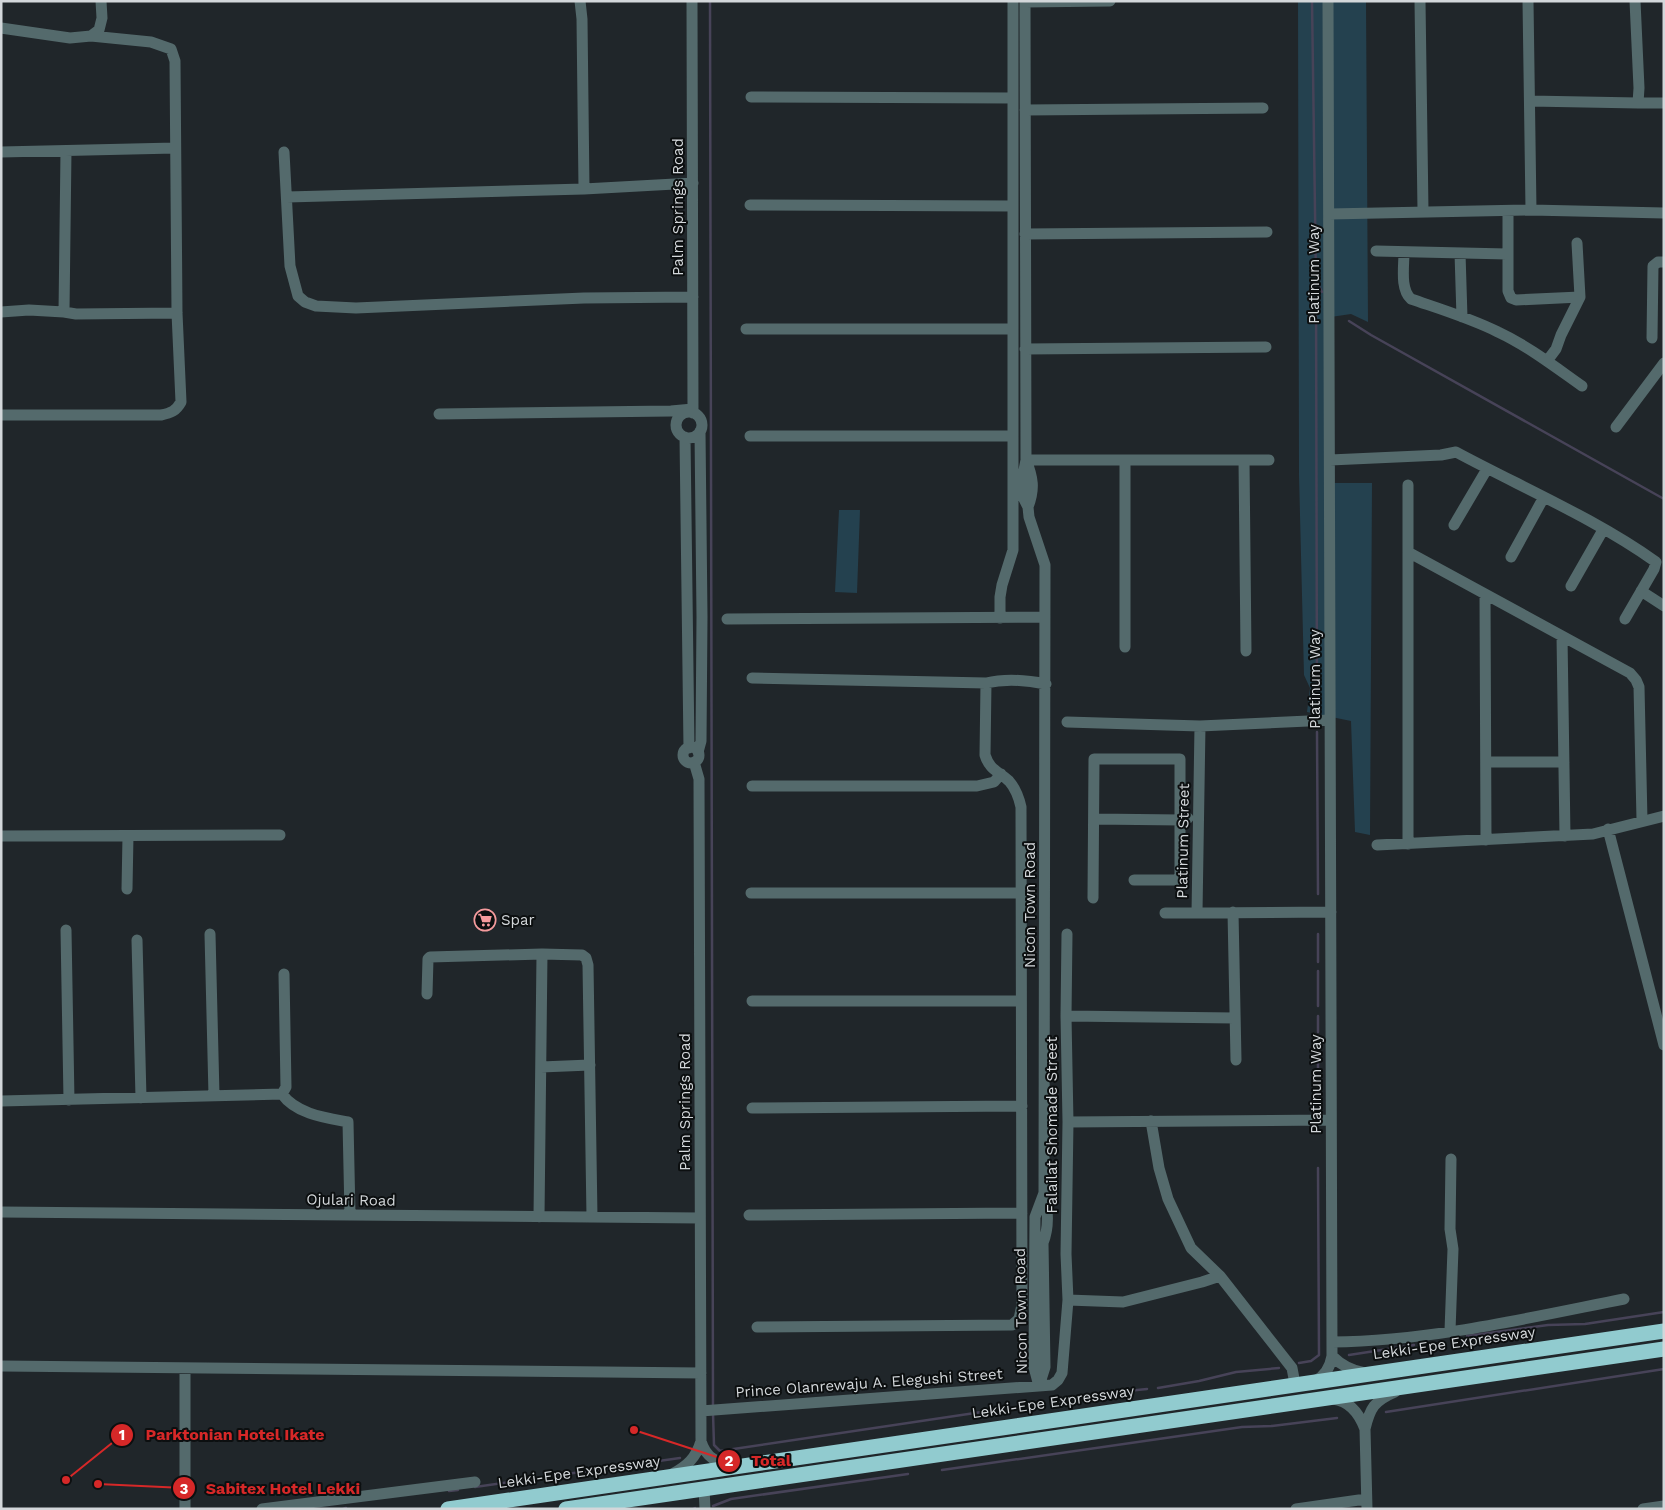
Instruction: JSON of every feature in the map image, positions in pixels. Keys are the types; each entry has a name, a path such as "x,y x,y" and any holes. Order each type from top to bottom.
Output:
{"highway":[{"name":"Lekki-Epe Expressway","path":"448,1509 1664,1331"},
{"path":"566,1509 1664,1349"}],"street":[{"path":"91,36 99,30 102,18 101,1"},
{"path":"580,1 582,19 584,189"},
{"name":"Palm Springs Road","path":"692,1 693,411"},
{"path":"1000,618 1002,585 1013,550 1013,1"},
{"path":"1025,2 1110,1"},
{"name":"Platinum Way","path":"1315,1381 1327,1371 1332,1356 1328,1"},
{"path":"1420,1 1423,211"},
{"path":"1528,1 1531,210"},
{"path":"1636,1 1638,103"},
{"name":"Nicon Town Road","path":"1025,2 1026,460 1023,475 1023,497 1028,507 1029,517 1045,565 1044,1193 1047,1204 1041,1217 1047,1234 1039,1242 1045,1367 1039,1386"},
{"path":"1,28 70,38 91,36 151,42 171,49 174,60 177,313 181,402 177,410 170,414 161,415 1,415"},
{"path":"751,97 1013,98"},
{"path":"1530,101 1664,103"},
{"path":"1025,110 1263,108"},
{"path":"1,152 175,148"},
{"path":"64,312 66,151"},
{"path":"284,152 290,266 293,282 298,296 305,302 316,306 356,308 584,298 693,297"},
{"path":"287,197 584,189 693,183"},
{"path":"750,205 1013,206"},
{"path":"1329,214 1531,210 1664,213"},
{"path":"1508,211 1508,292 1511,298 1516,300 1580,297"},
{"path":"1025,234 1267,232"},
{"path":"1547,361 1556,349 1580,297 1577,243"},
{"path":"1376,251 1507,254"},
{"path":"1404,252 1404,288 1406,294 1411,299 1499,332 1547,361 1582,386"},
{"path":"1460,253 1462,317"},
{"path":"1652,338 1653,266 1658,262 1664,262"},
{"path":"1,312 29,310 76,314 177,313"},
{"path":"746,330 1013,329"},
{"path":"1025,348 1266,347"},
{"path":"1616,427 1664,363"},
{"path":"693,411 681,415 676,425 679,433 685,437 694,437 700,431"},
{"path":"439,414 693,411 700,419 702,427 700,431 700,741 694,754"},
{"path":"750,436 1013,436"},
{"path":"685,437 694,754"},
{"path":"1330,460 1441,455 1456,452 1544,497 1656,562 1654,569 1626,618"},
{"path":"1026,460 1269,460"},
{"path":"1125,460 1125,647"},
{"path":"1244,460 1246,651"},
{"path":"1454,525 1487,469"},
{"path":"1408,485 1408,844"},
{"path":"1510,557 1544,497"},
{"path":"1571,586 1603,530"},
{"path":"1408,552 1630,673 1639,687 1642,820"},
{"path":"1641,591 1664,606"},
{"path":"1485,594 1486,840"},
{"path":"727,619 1045,617"},
{"path":"1562,636 1565,836"},
{"path":"752,678 986,683 996,687 1025,687 1046,684"},
{"path":"757,1327 1012,1325 1019,1319 1022,1305 1022,1106 1019,800 1013,786 992,768 985,755 986,683"},
{"path":"1067,722 1200,726 1330,720"},
{"name":"Platinum Street","path":"1200,726 1197,818 1197,913 1331,912"},
{"name":"Palm Springs Road","path":"666,1477 685,1467 698,1452 708,1411 701,1372 699,778 694,754"},
{"path":"1093,898 1094,759 1180,759 1180,875 1177,880 1134,880"},
{"path":"1486,762 1564,762"},
{"path":"752,786 977,786 994,782 1001,774"},
{"path":"1377,845 1593,834 1642,820 1664,816"},
{"path":"1094,819 1181,820 1197,818"},
{"path":"1608,829 1664,1044"},
{"path":"1,836 280,835"},
{"path":"127,889 128,836"},
{"path":"751,893 1021,894"},
{"path":"1233,912 1236,1060"},
{"path":"1165,913 1197,913"},
{"path":"66,930 69,1100"},
{"path":"210,934 214,1095"},
{"path":"1066,1016 1067,934"},
{"path":"137,940 141,1098"},
{"path":"539,1216 542,954"},
{"path":"427,994 428,959 430,957 542,954 582,955 586,958 588,965 592,1217"},
{"path":"282,1094 286,1087 284,974"},
{"path":"752,1001 1021,1001"},
{"name":"Falailat Shomade Street","path":"1039,1386 1052,1385 1062,1373 1068,1300 1066,1254 1068,1122 1066,1016 1235,1018"},
{"path":"541,1067 590,1065"},
{"path":"1,1101 282,1094 292,1105 320,1117 348,1122 350,1215"},
{"path":"752,1108 1022,1106"},
{"path":"1068,1122 1331,1120"},
{"path":"1151,1121 1159,1168 1168,1199 1191,1248 1220,1276 1292,1368 1295,1384"},
{"path":"1450,1331 1452,1249 1450,1229 1451,1159"},
{"name":"Ojulari Road","path":"1,1212 700,1218"},
{"path":"749,1215 1022,1214"},
{"path":"1068,1300 1123,1302 1220,1276"},
{"path":"1332,1342 1380,1340 1450,1331 1546,1315 1624,1299"},
{"path":"1332,1356 1338,1362 1354,1371 1368,1373"},
{"path":"1,1366 701,1372"},
{"path":"185,1368 185,1509"},
{"path":"1296,1509 1367,1504 1365,1429 1372,1407 1378,1400 1415,1385"},
{"name":"Prince Olanrewaju A. Elegushi Street","path":"708,1411 1039,1386"},
{"path":"1321,1398 1340,1400 1352,1407 1360,1417 1365,1429"},
{"path":"701,1441 703,1450 715,1461 743,1466"},
{"path":"262,1509 474,1482"},
{"path":"704,1488 705,1509"},
{"path":"1643,1509 1664,1506"}],"shaded area":[{"path":"1298,1 1366,1 1368,322 1351,314 1324,318 1326,483 1372,483 1370,835 1355,832 1351,721 1307,712 1310,688 1304,675 1299,475"},
{"path":"839,510 860,510 857,593 835,592"}],"waterway":[{"path":"710,1 713,1407"},
{"path":"1312,1 1316,280 1317,714"},
{"path":"1316,280 1322,292"},
{"path":"1349,321 1664,499"},
{"path":"1317,732 1318,894"},
{"path":"1318,934 1318,962"},
{"path":"1318,971 1318,1006"},
{"path":"1318,1016 1318,1032"},
{"path":"1318,1043 1318,1107"},
{"path":"1299,1363 1311,1361 1319,1355 1318,1168"},
{"path":"1467,1336 1548,1325 1585,1324 1664,1312"},
{"path":"1349,1355 1414,1345"},
{"path":"1158,1388 1236,1372 1279,1368"},
{"path":"1386,1412 1664,1369"},
{"path":"1098,1394 1147,1389"},
{"path":"1068,1398 1086,1396"},
{"path":"713,1413 714,1445 720,1451 995,1410"},
{"path":"942,1470 1242,1427 1272,1426 1337,1418"},
{"path":"475,1487 680,1458"},
{"path":"713,1506 731,1499 908,1474"},
{"path":"449,1491 458,1490"}],"place":[{"name":"Spar","path":"485,920"},
{"name":"Total","path":"634,1430"},
{"name":"Parktonian Hotel Ikate","path":"66,1480"},
{"name":"Sabitex Hotel Lekki","path":"98,1484"}]}
